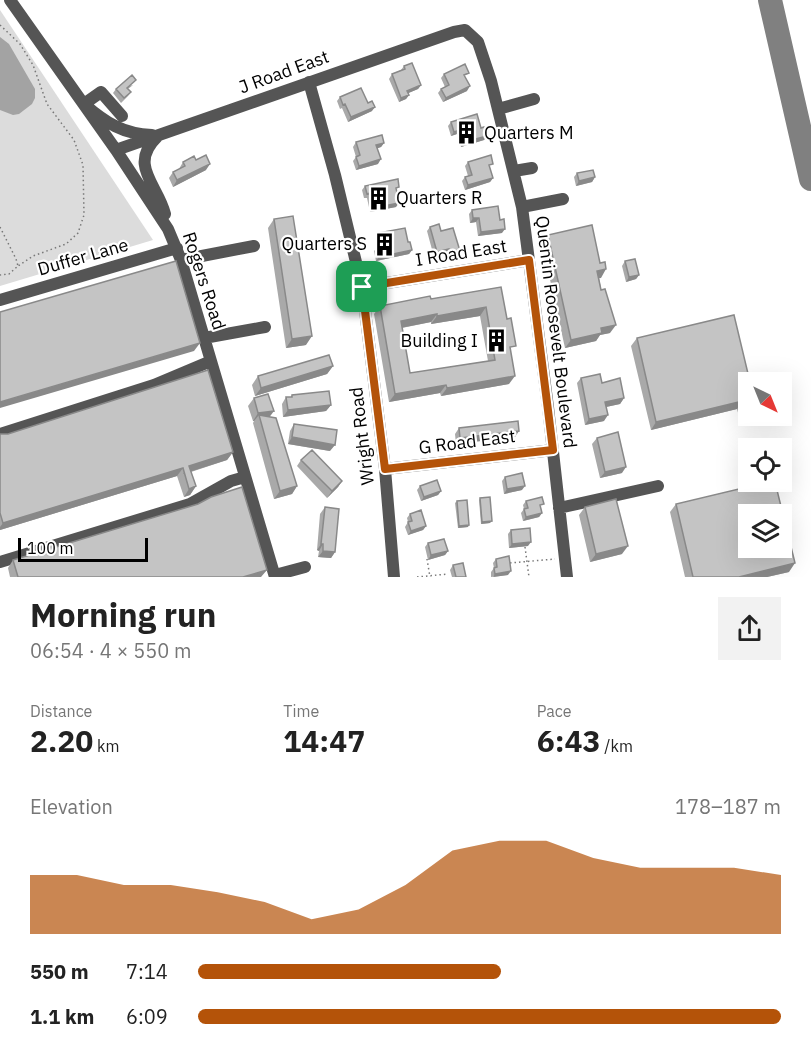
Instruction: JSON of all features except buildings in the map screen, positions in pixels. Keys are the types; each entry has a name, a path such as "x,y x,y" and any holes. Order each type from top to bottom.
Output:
{"street":[{"name":"Rogers Road","path":"10,0 116,150 168,229 204,338 275,576"},
{"name":"J Road East","path":"116,150 465,30"},
{"name":"Quentin Roosevelt Boulevard","path":"465,30 478,42 498,109 522,207 567,577"},
{"name":"Wright Road","path":"309,82 335,175 362,287 385,469 394,577"},
{"path":"122,116 101,92 84,104 107,123 139,134 159,135"},
{"path":"498,109 534,99"},
{"path":"159,135 146,152 144,164 147,177 163,207 168,229"},
{"path":"514,171 532,168"},
{"path":"522,207 563,198"},
{"name":"Duffer Lane","path":"0,300 178,254 254,246"},
{"name":"I Road East","path":"362,287 529,260"},
{"path":"204,338 265,327"},
{"path":"0,434 154,385 211,361"},
{"name":"G Road East","path":"385,469 553,450"},
{"path":"0,562 190,504 231,481 244,477"},
{"path":"559,508 658,486"},
{"path":"275,576 305,567"}],"path":[{"path":"0,25 20,44 33,65 47,104 74,140 82,165 84,215 78,233 66,244 33,256 9,274 0,275"},
{"path":"0,227 18,266"},
{"path":"525,547 529,577"},
{"path":"510,563 564,558"},
{"path":"427,559 429,576"},
{"path":"417,577 448,573"}],"shaded area":[{"path":"0,10 153,240 0,286"},
{"path":"0,37 9,44 35,89 32,104 19,114 13,115 0,110"}],"taxiway":[{"path":"770,0 811,179"}],"place":[{"name":"Quarters M","path":"466,133"},
{"name":"Quarters R","path":"378,198"},
{"name":"Quarters S","path":"385,244"},
{"name":"Building I","path":"496,341"}],"route":[{"path":"529,260 553,450 385,469 362,287 529,260"}]}
